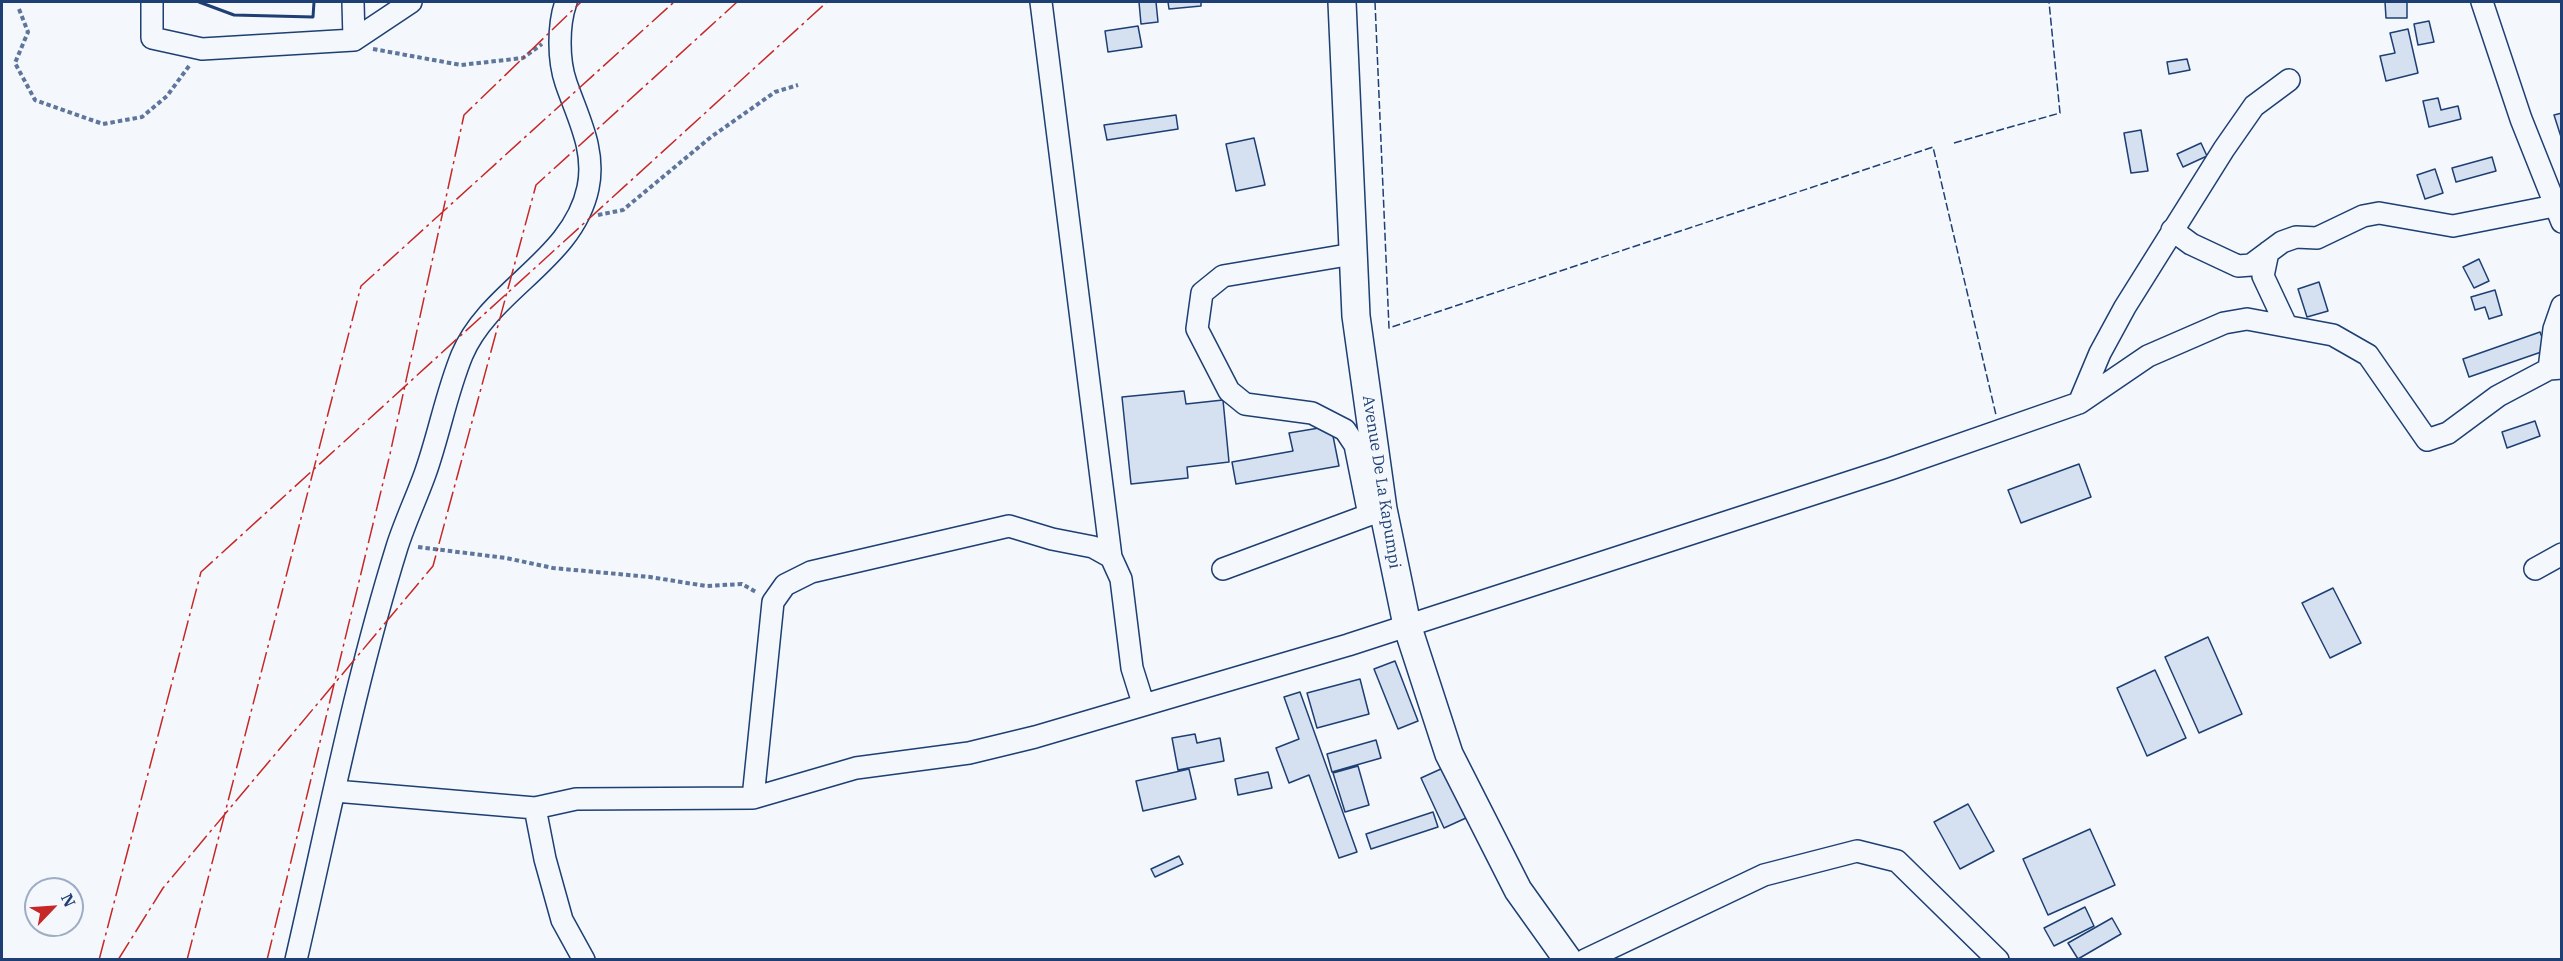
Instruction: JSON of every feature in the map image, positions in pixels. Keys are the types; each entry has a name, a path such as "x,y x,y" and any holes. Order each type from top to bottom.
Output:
{"main road":[{"name":"Avenue De La Kapumpi","path":"1342,2 1356,316 1376,512 1407,625 1449,754 1518,890 1568,960"}],"street":[{"path":"152,2 152,38 202,49 354,40 411,2"},
{"path":"353,2 354,40"},
{"path":"296,960 376,622 398,544 425,474 463,355 474,332 492,309 552,251 578,219 588,188 590,163 588,143 561,65 561,28 566,2"},
{"path":"1041,2 1111,557 1121,579 1132,668 1143,704"},
{"path":"2172,230 2191,244 2238,266 2251,265 2282,242 2296,237 2317,238 2363,216 2379,213 2453,226 2558,214 2521,119 2482,2"},
{"path":"2079,403 2100,353 2172,230 2254,106 2289,80"},
{"path":"2268,252 2263,276 2286,325"},
{"path":"1223,569 1376,512 1355,445 1345,430 1312,413 1245,404 1230,391 1197,329 1202,293 1223,276 1353,254"},
{"path":"335,790 535,808 576,799 753,798 856,768 969,753 1002,745 1348,645 1890,469 2079,403 2148,356 2224,323 2247,319 2333,335 2368,355 2427,440 2448,433 2483,405 2555,369 2554,329 2562,306"},
{"path":"753,798 772,602 785,585 811,572 1009,526 1052,539 1093,547 1111,557"},
{"path":"2535,569 2562,554"},
{"path":"535,808 545,859 562,920 584,960"},
{"path":"1585,960 1764,875 1857,851 1897,861 1998,960"}],"path":[{"path":"19,9 28,32 15,63 35,100 103,124 142,117 167,96 202,49"},
{"path":"354,40 364,48 461,66 524,58 561,28"},
{"path":"578,219 623,210 711,137 775,92 798,85"},
{"path":"398,544 506,558 553,568 650,577 706,586 742,584 772,602"}],"building":[{"path":"1139,2 1156,2 1158,22 1141,24"},
{"path":"1168,2 1201,2 1201,6 1169,9"},
{"path":"2385,2 2407,2 2407,18 2386,18"},
{"path":"2429,21 2434,42 2418,45 2414,24"},
{"path":"1138,26 1142,47 1108,52 1105,31"},
{"path":"2408,29 2418,73 2386,81 2380,56 2395,53 2390,33"},
{"path":"2187,59 2190,70 2169,74 2167,62"},
{"path":"2438,98 2441,110 2458,106 2461,119 2429,127 2423,101"},
{"path":"2562,113 2562,140 2554,115"},
{"path":"1176,115 1178,129 1107,140 1104,125"},
{"path":"2141,130 2148,171 2131,173 2124,133"},
{"path":"1254,138 1265,185 1236,191 1226,144"},
{"path":"2201,143 2207,156 2183,167 2177,154"},
{"path":"2492,157 2496,171 2456,182 2452,168"},
{"path":"2435,169 2443,193 2425,199 2417,175"},
{"path":"2479,259 2489,281 2474,288 2463,267"},
{"path":"2319,282 2328,311 2307,317 2298,289"},
{"path":"2495,290 2502,315 2489,319 2485,307 2475,310 2471,297"},
{"path":"2540,332 2547,350 2469,377 2463,359"},
{"path":"1184,391 1186,404 1223,400 1229,462 1187,467 1188,478 1131,484 1122,397"},
{"path":"2535,421 2540,436 2507,448 2502,432"},
{"path":"1331,426 1339,466 1236,484 1232,462 1293,451 1289,433"},
{"path":"2079,464 2091,497 2021,523 2008,490"},
{"path":"2333,588 2361,643 2330,658 2302,603"},
{"path":"2208,637 2242,714 2199,733 2165,657"},
{"path":"1395,661 1418,721 1398,729 1374,669"},
{"path":"2155,670 2186,738 2147,756 2117,688"},
{"path":"1360,679 1369,714 1317,728 1307,693"},
{"path":"1300,692 1357,852 1339,858 1309,775 1289,783 1276,748 1299,739 1284,697"},
{"path":"1195,734 1197,743 1220,738 1224,761 1178,770 1172,738"},
{"path":"1376,740 1381,758 1332,772 1327,754"},
{"path":"1358,766 1369,805 1345,812 1333,773"},
{"path":"1443,768 1466,818 1444,828 1421,778"},
{"path":"1189,769 1196,799 1143,811 1136,781"},
{"path":"1268,772 1272,788 1238,795 1235,779"},
{"path":"1968,804 1994,851 1960,869 1934,822"},
{"path":"1433,812 1438,827 1371,849 1366,834"},
{"path":"2090,829 2115,885 2048,915 2023,859"},
{"path":"1179,856 1183,864 1155,877 1151,869"},
{"path":"2085,907 2094,926 2054,946 2044,928"},
{"path":"2112,918 2121,934 2078,959 2068,943"}],"fence":[{"path":"1375,2 1389,328 1933,147 1996,415"},
{"path":"1954,143 2060,113 2049,2"}],"wall":[{"path":"199,2 234,15 313,17 314,2"}],"power":[{"path":"267,960 390,454 464,115 581,2"},
{"path":"187,960 361,286 674,2"},
{"path":"118,960 163,888 433,566 536,185 737,2"},
{"path":"99,960 201,572 827,2"}]}
